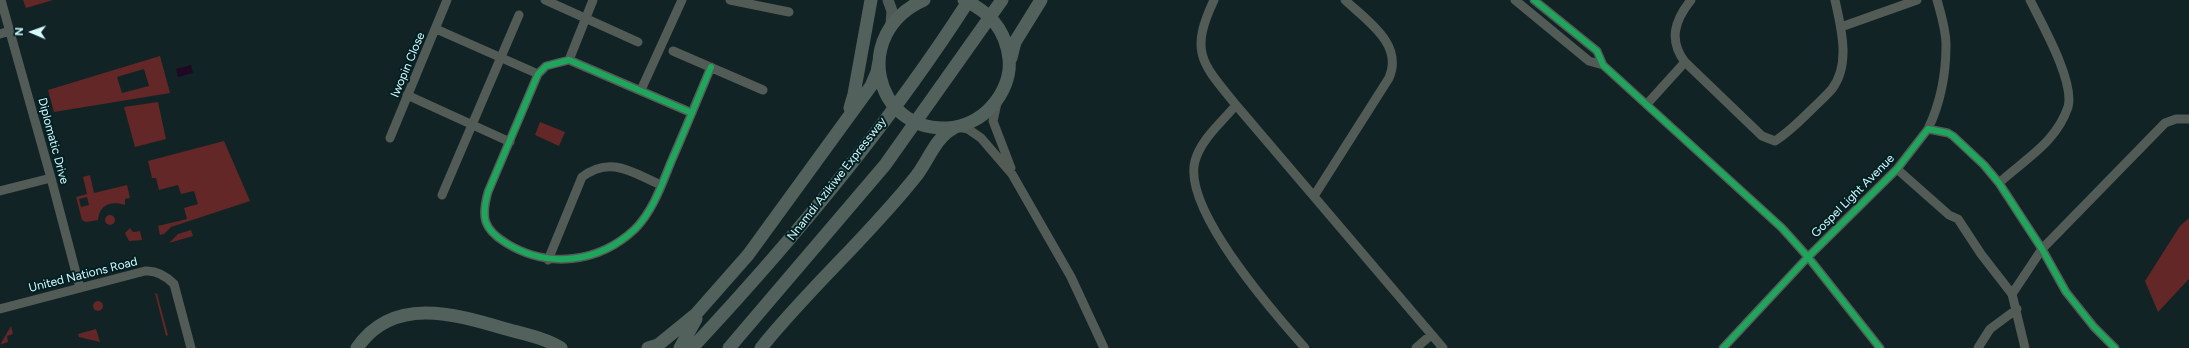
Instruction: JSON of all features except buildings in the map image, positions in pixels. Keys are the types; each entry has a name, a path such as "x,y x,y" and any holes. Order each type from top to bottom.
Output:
{"highway":[{"path":"844,122 854,94 871,0"},
{"path":"891,24 912,6 924,0"},
{"path":"964,0 978,6 991,17 1001,31 1008,46 1010,63"},
{"name":"Nnamdi Azikiwe Expressway","path":"692,348 800,228 862,148 969,0"},
{"path":"729,348 885,165 1002,0"},
{"path":"761,348 824,276 893,204 922,169 940,139 956,127 974,121 988,112 999,99 1007,82 1015,42 1042,0"},
{"name":"Nnamdi Azikiwe Expressway","path":"707,302 766,232 871,86 877,72 880,48 891,24"},
{"path":"879,61 884,89 891,102 901,112 913,121 926,126 956,127"},
{"path":"648,348 658,345 680,329 707,302"},
{"path":"680,348 707,302"},
{"path":"357,348 372,330 394,318 415,313 439,312 469,318 558,346 569,348"}],"main road":[{"path":"888,0 892,11 891,24"}],"street":[{"name":"Diplomatic Drive","path":"1,0 80,288"},
{"name":"Iwopin Close","path":"390,138 447,0"},
{"path":"545,0 638,42"},
{"path":"569,60 593,0"},
{"path":"641,90 682,0"},
{"path":"730,0 789,12"},
{"path":"1214,0 1202,29 1200,48 1207,67 1236,105 1443,348"},
{"path":"1314,196 1389,78 1392,67 1392,54 1383,36 1345,0"},
{"path":"1515,0 1589,61 1603,65"},
{"path":"1534,0 1597,51 1603,65 1782,228 1808,257 1880,348"},
{"path":"1691,0 1677,22 1677,51 1685,62 1762,136 1775,141 1805,116 1832,88 1840,72 1843,54 1841,27 1835,0"},
{"path":"1841,27 1917,0"},
{"name":"Gospel Light Avenue","path":"1724,348 1808,257 1897,169 1928,129 1935,115 1942,83 1946,45 1937,0"},
{"path":"1999,182 2048,140 2058,128 2068,107 2068,88 2057,56 2030,0"},
{"path":"1538,19 1546,10"},
{"path":"442,195 519,15"},
{"path":"436,29 538,74"},
{"path":"0,34 10,31"},
{"path":"673,51 763,90"},
{"path":"692,113 569,60 546,66 538,74 488,192 484,208 485,221 490,230 500,239 524,253 548,260 582,256 615,244 636,228 646,214 661,185 692,113 711,67"},
{"path":"1647,104 1685,62"},
{"path":"407,96 510,142"},
{"path":"999,99 995,108 993,121 1012,174 1071,277 1104,348"},
{"path":"1236,105 1203,144 1198,153 1193,170 1194,187 1207,216 1242,271 1272,312 1305,348"},
{"path":"1935,115 1950,134 1984,165 1999,182 2042,249 2069,296 2094,327 2115,348"},
{"path":"2012,294 2042,249 2165,122 2176,119 2189,119"},
{"path":"956,127 968,129 981,138 1012,174"},
{"path":"1928,129 1950,134"},
{"path":"548,260 582,177 591,170 614,165 661,185"},
{"path":"1897,169 1949,215 1958,219 1981,254 2012,294 2017,309 2025,348"},
{"path":"0,191 51,178"},
{"name":"United Nations Road","path":"0,309 145,271 154,271 171,281 176,288 191,348"},
{"path":"1978,348 1990,329 2017,309"},
{"path":"1416,348 1431,335"}],"shaded area":[{"path":"23,0 53,0 26,8"},
{"path":"160,56 170,93 54,112 48,90","holes":["144,69 149,86 122,93 117,77"]},
{"path":"191,65 193,73 178,77 176,69"},
{"path":"158,102 166,139 135,147 124,107"},
{"path":"540,122 565,132 559,146 535,135"},
{"path":"224,141 250,201 171,227 164,234 160,235 158,226 187,219 184,208 198,204 194,191 181,194 178,185 159,190 156,178 152,178 148,161"},
{"path":"90,175 94,193 127,185 130,198 125,199 125,205 115,203 103,207 98,220 86,222 82,220 76,197 87,194 83,177","holes":["87,197 89,205 81,207 79,199"]},
{"path":"108,215 112,215 114,216 114,224 108,225 105,222 105,218"},
{"path":"2189,218 2189,279 2158,312 2145,281 2180,226"},
{"path":"130,228 133,232 140,231 142,240 129,241 125,233"},
{"path":"191,230 193,236 169,243 178,234"},
{"path":"155,293 157,294 168,335 166,336"},
{"path":"96,301 100,301 102,302 102,310 96,311 93,308 93,304"},
{"path":"11,326 13,334 7,336 8,342 2,344 3,348 1,343"},
{"path":"96,329 100,342 79,337 78,334"}],"cycle path":[{"path":"1534,0 1597,51 1603,65 1782,228 1808,257 1880,348"},
{"path":"692,113 569,60 546,66 538,74 488,192 485,209 488,227 498,238 522,251 539,257 556,259 589,255 606,249 621,240 635,229 652,206 660,188 671,162 686,126 691,114 696,102 711,67"},
{"path":"1723,348 1808,257 1897,169 1928,129 1948,133 1953,136 1984,165 1999,183 2042,249 2066,292 2094,327 2115,348"}]}
